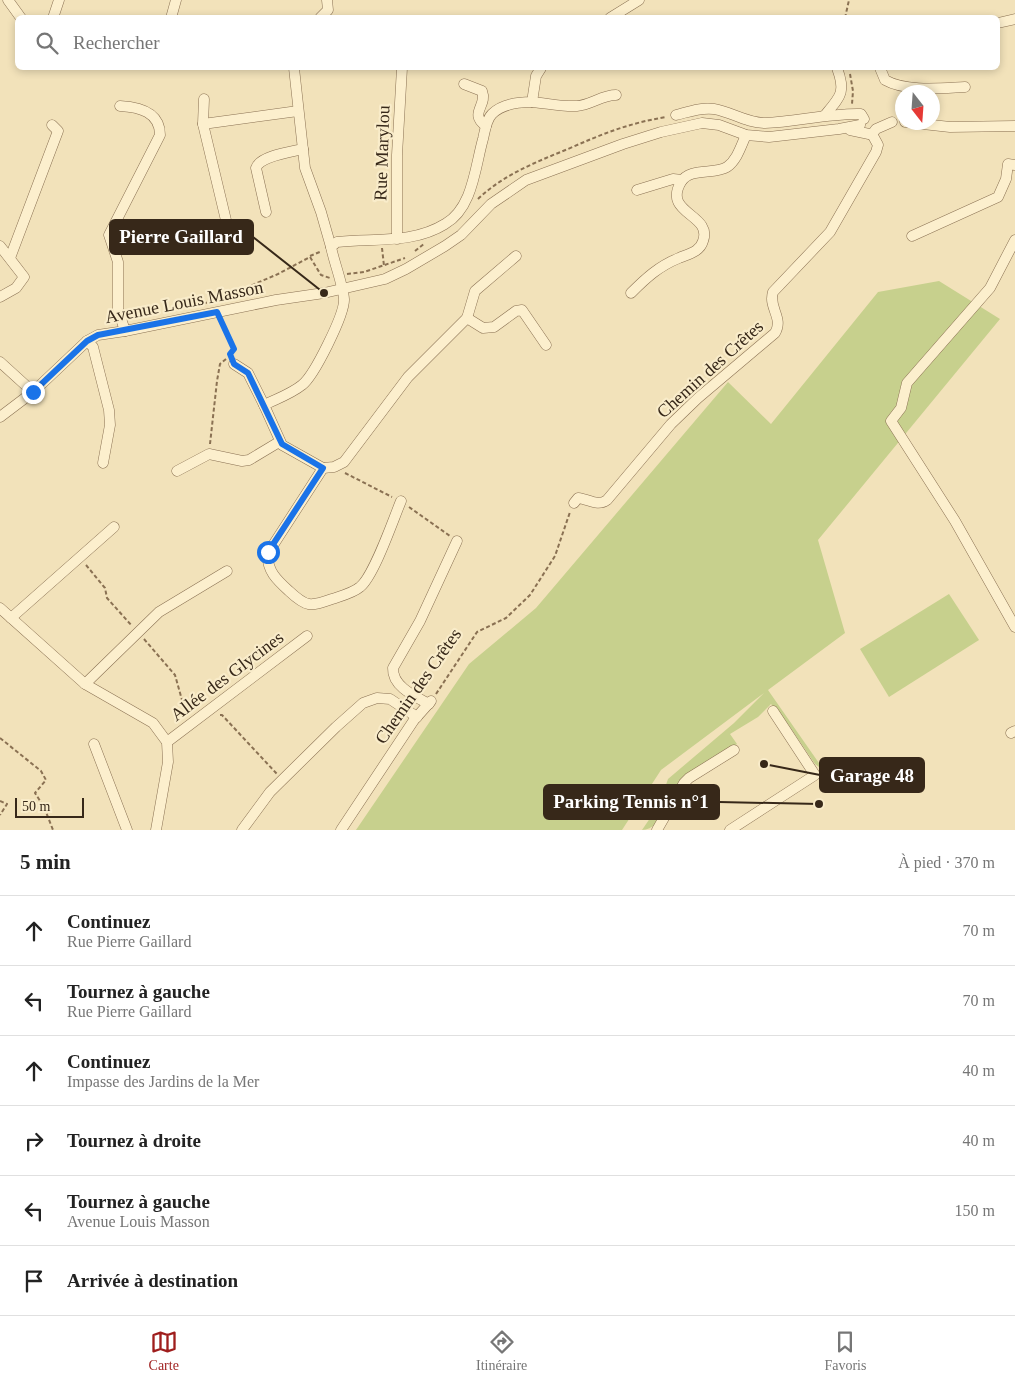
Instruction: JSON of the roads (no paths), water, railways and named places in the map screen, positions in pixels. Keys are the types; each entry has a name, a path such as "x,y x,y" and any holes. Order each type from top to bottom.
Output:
{"street":[{"path":"8,0 19,15"},
{"path":"54,15 59,0"},
{"path":"172,15 176,0"},
{"path":"323,15 328,10 327,0"},
{"path":"615,15 639,0"},
{"path":"1000,23 1015,19"},
{"path":"264,405 301,386 309,378 342,314 344,299 321,212 305,168 294,70"},
{"name":"Rue Marylou","path":"396,239 397,155 402,70"},
{"path":"532,102 536,76 540,70"},
{"path":"824,115 842,93 842,82 838,70"},
{"path":"881,70 885,80 895,84 928,88 965,87"},
{"path":"464,84 482,90 484,97 478,115 481,122 486,126"},
{"path":"331,247 337,242 418,237 455,217 462,209 468,196 486,126 492,114 506,106 532,102 576,106 606,95 616,95"},
{"path":"204,99 203,124 230,237 223,245"},
{"path":"120,106 129,106 148,112 155,117 160,131 160,135 109,235 118,262 118,309 125,332"},
{"path":"676,115 700,109 714,109 744,120 763,123 824,115 861,114 868,127 895,123"},
{"path":"203,124 298,111"},
{"name":"Avenue Louis Masson","path":"0,417 33,392 87,341 98,335 125,332 385,279 428,257 461,235 491,204 526,180 623,144 661,132 702,123 719,126 746,135 768,137 868,127"},
{"path":"10,258 58,131 52,125"},
{"path":"940,126 1015,126"},
{"name":"Chemin des Crêtes","path":"574,503 578,498 597,504 602,504 607,500 671,424 698,398 776,333 779,328 779,318 771,299 773,292 830,232 876,152 878,145 868,127"},
{"path":"631,293 647,276 662,265 696,251 702,245 705,235 704,228 677,201 677,193 682,180 691,174 718,171 728,167 737,156 746,135"},
{"path":"266,212 256,168 257,164 264,160 303,149"},
{"path":"912,236 998,197 1006,180 1008,164 1015,165"},
{"path":"637,190 673,179 682,180"},
{"path":"1015,240 990,288 907,383 901,408 891,421 955,521 1015,627"},
{"path":"0,246 24,277 16,288 0,297"},
{"path":"234,364 248,373 279,442 290,451 323,468 334,467 344,462 408,377 467,318 475,291 516,256"},
{"path":"467,318 483,328 494,326 516,311 522,310 546,345"},
{"path":"87,341 92,347 109,410 110,425 103,463"},
{"path":"0,362 33,392"},
{"path":"177,471 209,454 242,461 249,460 279,442"},
{"path":"323,468 268,552 267,562 271,571 282,584 305,604 314,605 321,603 357,589 364,584 372,571 401,501"},
{"path":"11,618 114,527"},
{"name":"Chemin des Crêtes","path":"341,830 370,784 417,717 430,703 412,695 400,684 394,676 393,668 420,621 457,541"},
{"path":"85,684 159,612 228,571"},
{"path":"0,608 85,684 154,723 167,742 168,762 156,830"},
{"name":"Allée des Glycines","path":"167,742 306,636"},
{"path":"242,830 270,792 363,703 377,698 390,699 417,717"},
{"path":"730,830 815,775 773,711"},
{"path":"94,744 126,830"},
{"path":"657,830 684,783 734,750"}],"place":[{"name":"Pierre Gaillard","path":"324,293"},
{"name":"Garage 48","path":"764,764"},
{"name":"Parking Tennis n°1","path":"819,804"}]}
